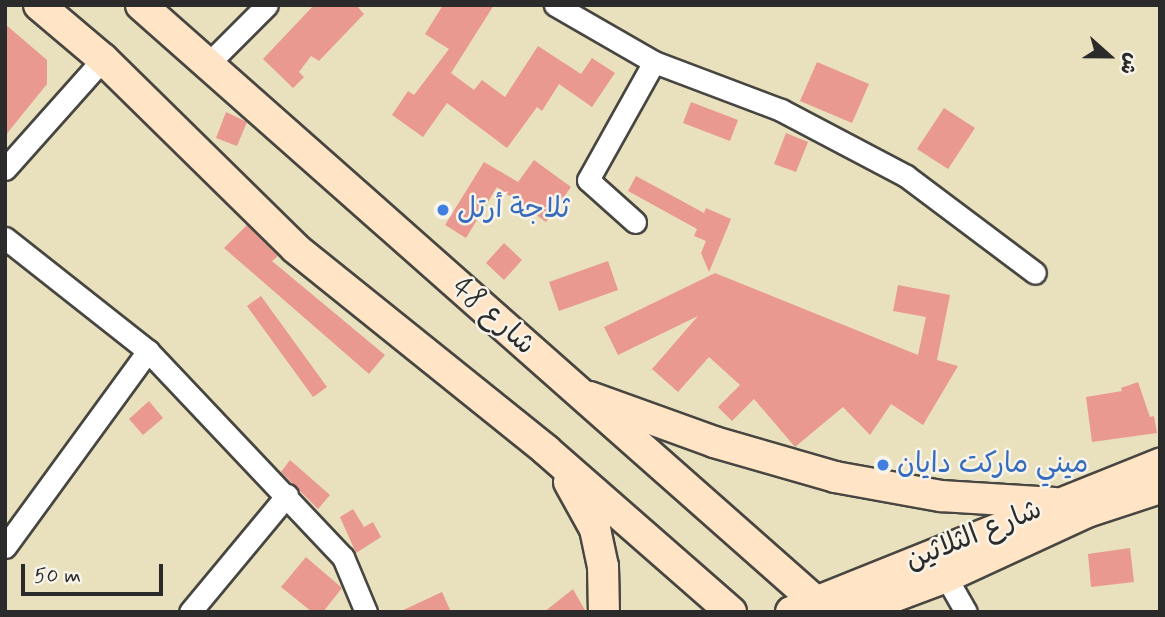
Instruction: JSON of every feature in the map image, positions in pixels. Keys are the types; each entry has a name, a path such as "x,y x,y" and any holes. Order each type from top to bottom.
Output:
{"main road":[{"path":"39,5 103,59 295,248 546,450 731,612"},
{"name":"شارع 48","path":"141,5 574,391 803,606 854,611"},
{"path":"574,391 714,442 835,477 941,496 1055,503"},
{"path":"546,450 583,501 595,529 604,612"},
{"name":"شارع الثلاثين","path":"803,606 1055,503 1160,464"},
{"name":"شارع الثلاثين","path":"854,611 946,577 1087,512 1160,488"}],"street":[{"path":"208,64 267,5"},
{"path":"555,5 654,62 781,110 906,176 1035,273"},
{"path":"5,169 103,59"},
{"path":"635,222 588,180 654,62"},
{"path":"5,238 148,351 287,495 343,557 366,612"},
{"path":"5,547 148,351"},
{"path":"190,612 287,495"},
{"path":"946,577 966,612"}],"building":[{"path":"314,5 356,5 364,14 319,61 311,56 299,72 304,77 293,88 263,59"},
{"path":"443,5 494,5 451,73 474,90 482,80 505,97 538,46 581,74 592,58 615,73 592,107 559,84 542,111 537,107 507,148 447,103 423,137 392,115 408,91 414,95 449,49 425,34"},
{"path":"5,24 47,60 47,84 5,136"},
{"path":"817,62 869,84 852,123 800,101"},
{"path":"691,102 738,120 730,141 683,123"},
{"path":"944,108 975,128 948,169 917,149"},
{"path":"226,112 247,122 237,146 216,138"},
{"path":"786,133 808,142 796,172 774,164"},
{"path":"534,160 571,187 546,222 497,187 466,238 445,225 484,162 518,182"},
{"path":"636,176 704,213 706,208 731,219 709,272 701,253 706,241 694,236 697,229 628,191"},
{"path":"247,225 278,256 272,261 385,355 369,374 224,248"},
{"path":"504,243 522,260 504,280 486,263"},
{"path":"608,261 618,290 559,311 549,282"},
{"path":"715,273 918,355 926,317 893,311 898,285 950,295 937,360 958,366 923,425 891,404 870,435 843,407 795,447 754,399 732,421 718,407 740,385 709,357 678,392 652,369 698,316 618,355 604,327"},
{"path":"261,296 327,387 313,397 247,306"},
{"path":"1138,382 1150,417 1154,416 1157,433 1092,442 1086,397 1122,391 1121,388"},
{"path":"149,401 163,418 143,435 129,419"},
{"path":"290,460 330,495 318,509 281,472"},
{"path":"353,509 364,527 373,522 381,537 356,553 340,517"},
{"path":"1130,548 1134,582 1091,587 1088,554"},
{"path":"306,557 342,588 323,612 312,612 281,587"},
{"path":"573,589 586,612 544,612"},
{"path":"442,592 451,612 399,612"}],"place":[{"name":"ثلاجة أرتل","path":"443,210"},
{"name":"ميني ماركت دايان","path":"883,465"}]}
